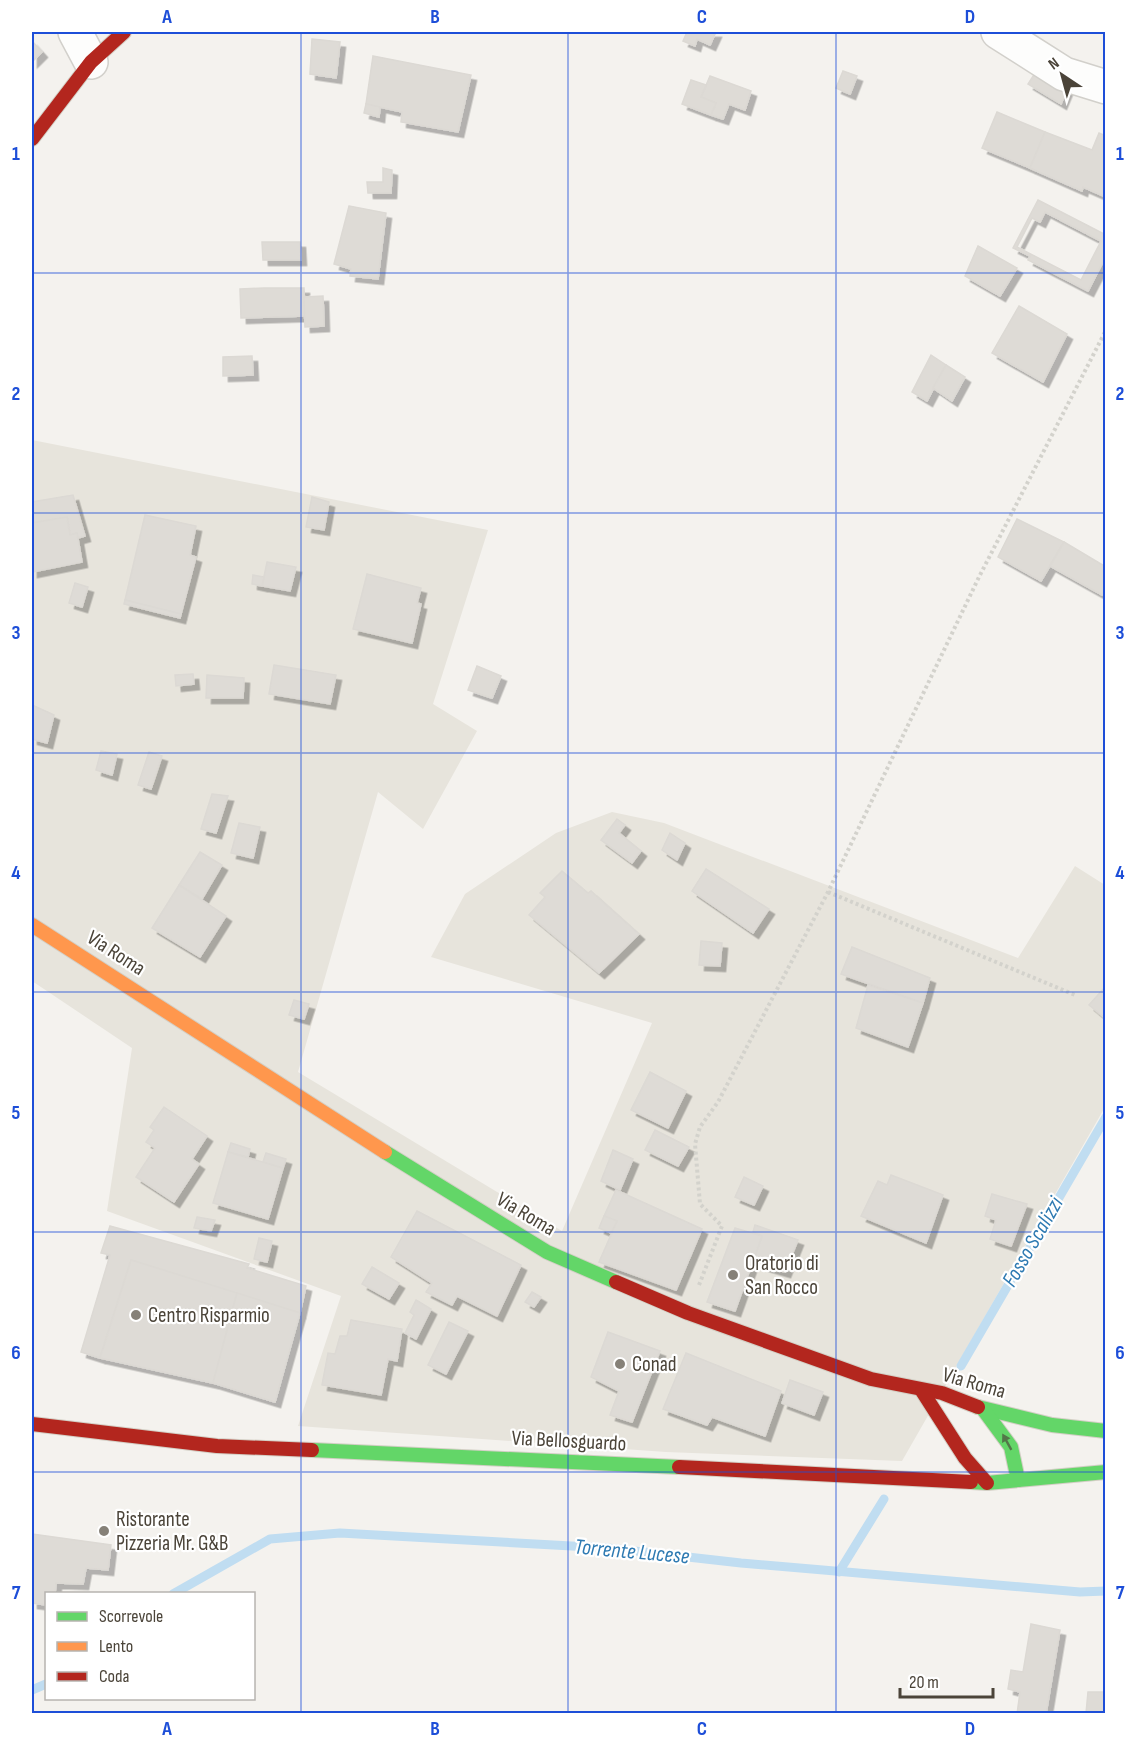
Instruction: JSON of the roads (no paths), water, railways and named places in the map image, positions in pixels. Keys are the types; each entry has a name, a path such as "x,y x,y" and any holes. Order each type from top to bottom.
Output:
{"street":[{"path":"75,32 91,62"},
{"path":"32,139 91,62 124,32"},
{"path":"998,32 1064,74 1106,87"},
{"name":"Via Roma","path":"32,925 350,1131 548,1252 688,1313 871,1379 922,1391 942,1393 983,1409 1052,1425 1106,1431"},
{"name":"Via Roma","path":"922,1391 965,1458 987,1483"},
{"path":"983,1409 1011,1447 1018,1480"},
{"name":"Via Bellosguardo","path":"32,1424 217,1446 902,1477 987,1483 1103,1468"},
{"path":"939,1448 944,1425"},
{"path":"1052,1425 1070,1439"},
{"path":"902,1477 921,1467"}],"waterway":[{"name":"Fosso Scalizzi","path":"961,1366 1106,1117"},
{"name":"Fosso Scalizzi","path":"839,1572 884,1499"},
{"name":"Torrente Lucese","path":"177,1592 270,1539 340,1533 608,1548 741,1563 1080,1592 1106,1591"},
{"name":"Torrente Lucese","path":"32,1690 45,1684"}],"place":[{"name":"Oratorio di San Rocco","path":"733,1275"},
{"name":"Centro Risparmio","path":"136,1315"},
{"name":"Conad","path":"620,1364"},
{"name":"Ristorante Pizzeria Mr. G&B","path":"104,1531"}]}
